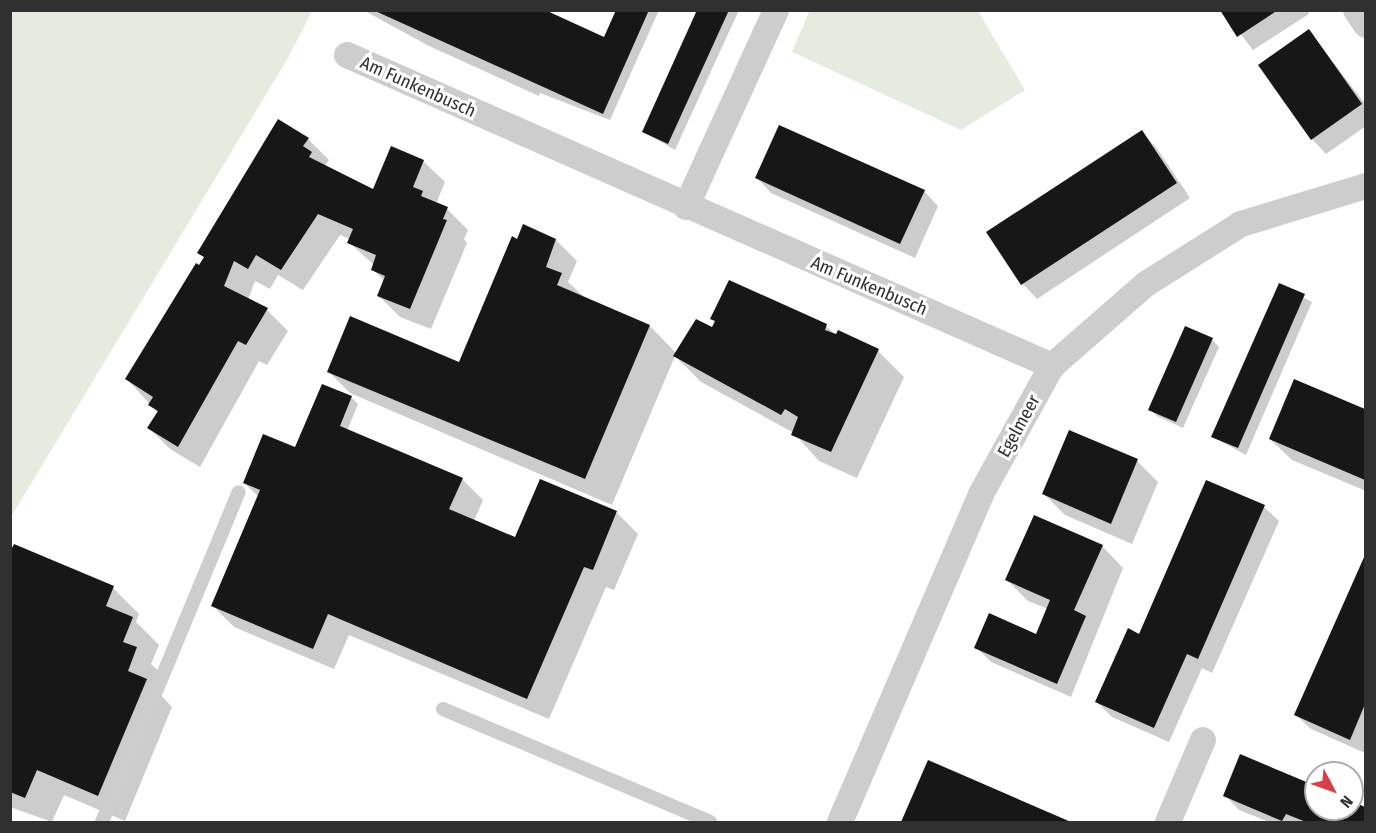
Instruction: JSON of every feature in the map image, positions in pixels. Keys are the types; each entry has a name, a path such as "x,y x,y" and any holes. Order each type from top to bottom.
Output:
{"street":[{"path":"686,207 776,10"},
{"path":"1356,10 1365,25"},
{"name":"Am Funkenbusch","path":"347,55 686,207 1052,366"},
{"name":"Egelmeer","path":"840,822 981,494 1052,366 1146,284 1240,224 1365,186"},
{"path":"1168,822 1203,740"}],"lane":[{"path":"102,822 239,492"},
{"path":"444,709 710,822"}],"shaded area":[{"path":"11,10 312,11 288,58 11,517"},
{"path":"810,10 978,11 1025,90 961,130 792,52"}],"building":[{"path":"373,10 545,10 604,37 616,10 649,10 603,114"},
{"path":"697,10 729,10 668,144 642,132"},
{"path":"1220,10 1278,10 1237,37"},
{"path":"1309,29 1362,104 1311,140 1258,65"},
{"path":"278,119 309,138 303,146 312,152 309,157 373,189 391,146 424,160 413,187 423,191 421,196 448,207 443,219 447,220 410,309 377,296 385,276 371,270 376,255 347,243 353,229 318,214 281,270 256,255 248,269 234,261 224,286 268,308 246,345 238,341 178,447 147,428 158,411 148,405 153,397 125,379 196,263 199,265 204,257 197,253"},
{"path":"779,125 925,190 900,244 755,178"},
{"path":"1142,130 1177,183 1021,285 986,232"},
{"path":"523,224 556,239 546,267 562,273 557,285 650,325 585,479 327,372 350,316 459,362 512,236 517,239"},
{"path":"729,280 827,324 825,330 836,334 838,330 879,349 831,452 791,435 798,417 785,409 781,415 673,356 696,319 712,327 715,321 710,319"},
{"path":"1279,283 1305,294 1238,448 1211,437"},
{"path":"1185,326 1213,338 1176,422 1148,410"},
{"path":"1294,379 1365,409 1365,480 1269,439"},
{"path":"322,384 352,396 340,426 463,478 449,509 515,537 540,479 617,511 593,570 584,567 527,699 328,614 313,649 211,606 260,490 243,483 263,434 295,447"},
{"path":"1069,430 1138,459 1111,524 1042,494"},
{"path":"1206,480 1265,505 1198,659 1187,654 1154,728 1095,702 1128,628 1139,634"},
{"path":"1034,515 1103,545 1074,610 1086,616 1057,684 974,648 989,613 1036,634 1050,600 1005,580"},
{"path":"14,544 114,586 106,606 133,617 123,642 137,647 128,671 147,679 98,796 37,770 25,798 10,792 10,552"},
{"path":"1365,555 1365,704 1350,740 1294,715"},
{"path":"1240,754 1304,781 1304,821 1364,821 1364,807 1365,822 1306,822 1286,814 1282,821 1223,796"},
{"path":"928,760 965,776 1071,822 901,822"}]}
